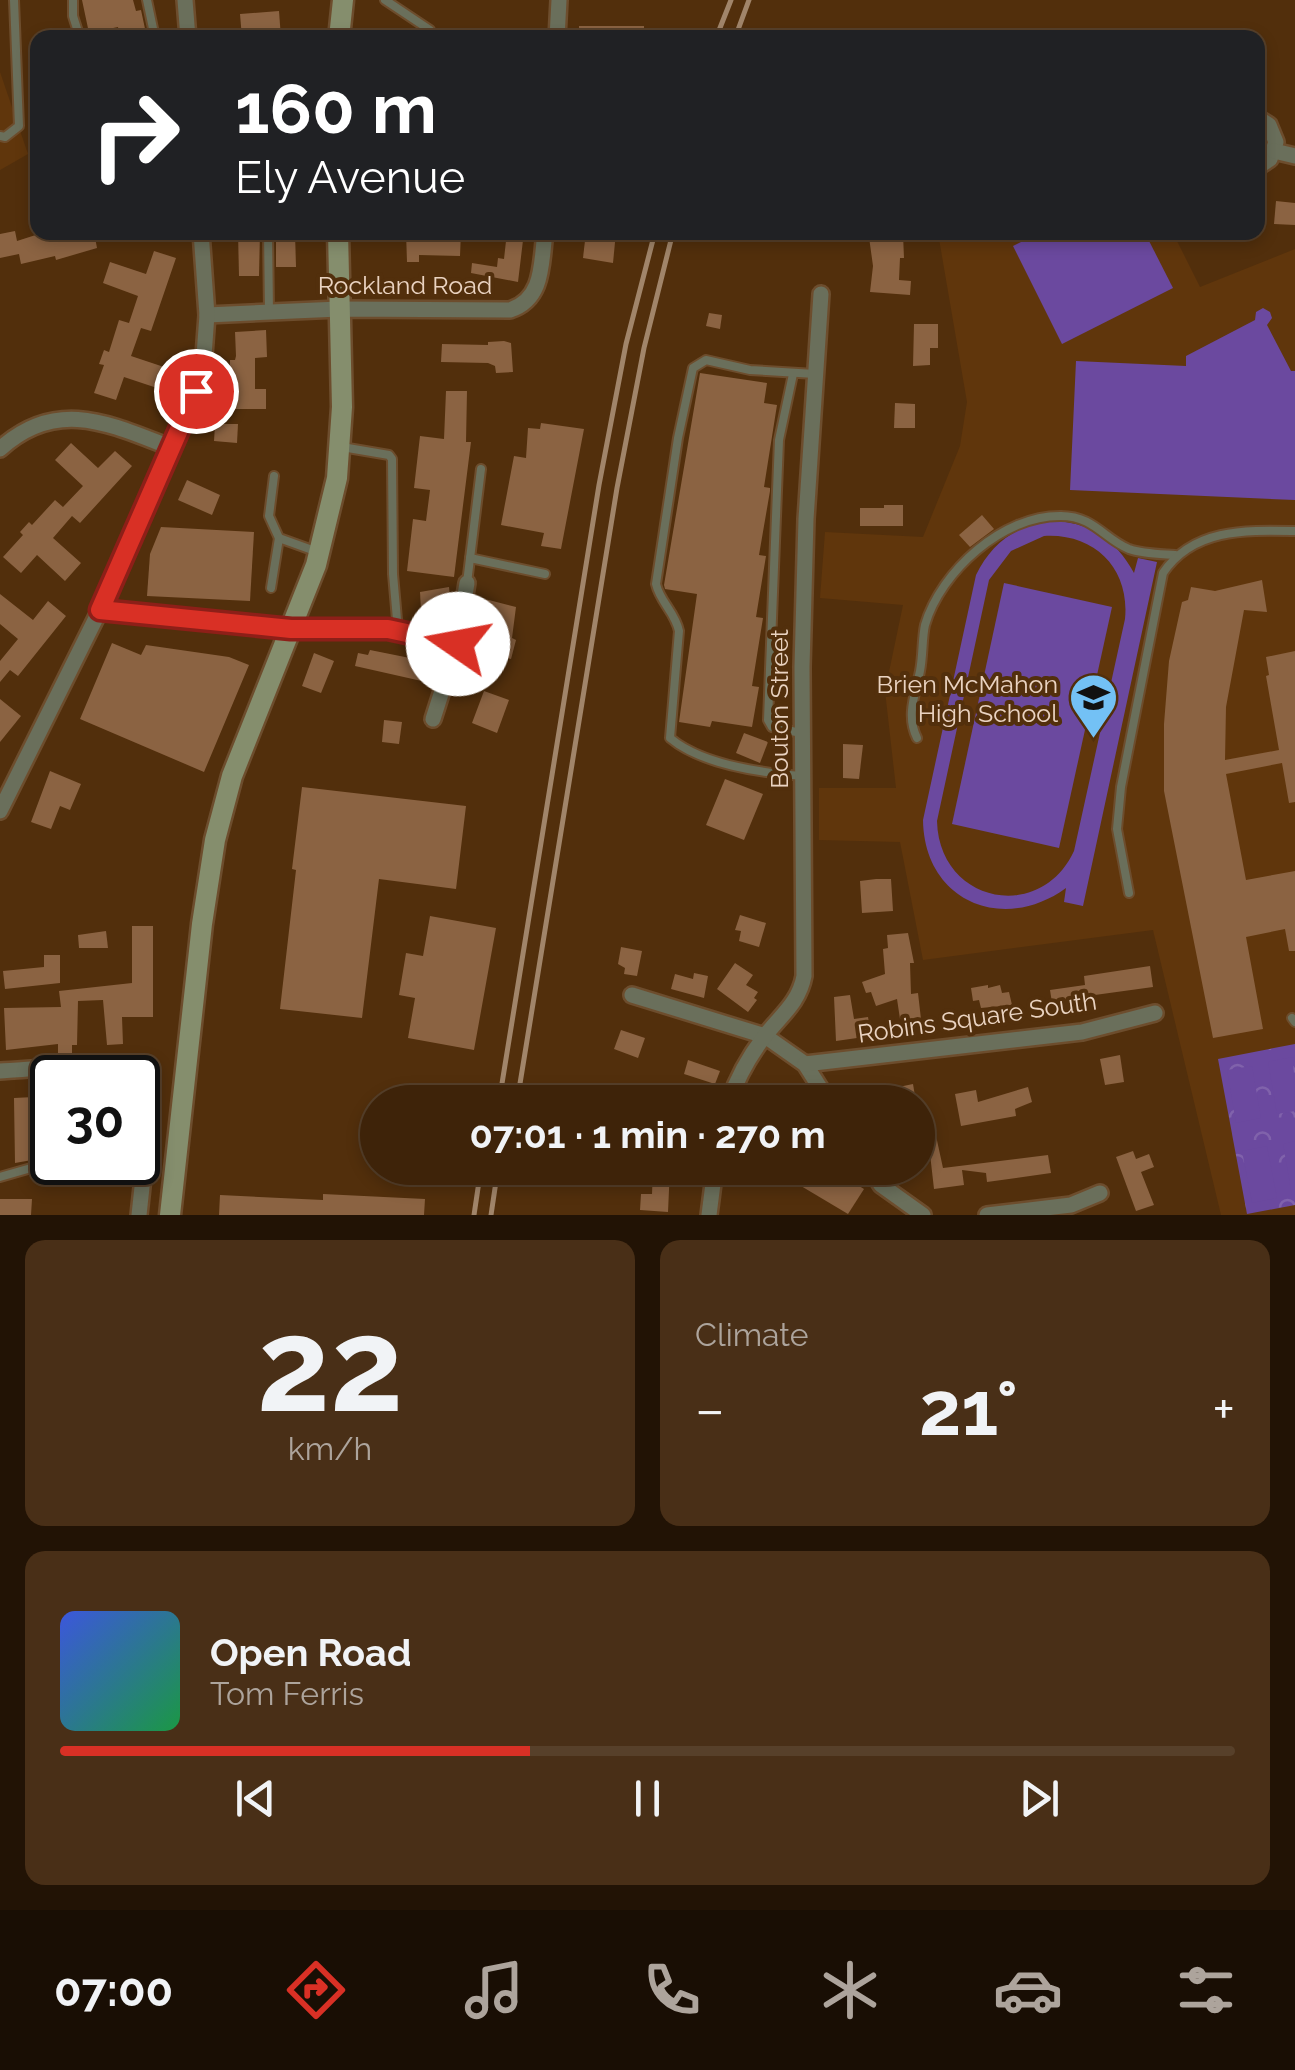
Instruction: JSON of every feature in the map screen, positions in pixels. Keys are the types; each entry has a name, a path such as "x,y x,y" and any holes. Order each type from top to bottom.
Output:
{"main road":[{"path":"340,30 343,0"},
{"path":"170,1215 215,840 232,776 320,552 337,478 342,407 338,240"}],"street":[{"path":"185,0 187,30"},
{"path":"557,30 558,0"},
{"path":"1265,123 1274,133 1274,151 1265,162"},
{"path":"1274,151 1295,156"},
{"path":"0,811 4,788 100,610 172,448 202,369 207,316 202,240"},
{"name":"Rockland Road","path":"207,316 339,309 510,310 530,300 539,283 544,240"},
{"name":"Bouton Street","path":"735,1085 765,1036 801,994 804,976 806,519 821,294"},
{"path":"0,448 18,432 68,418 113,425 172,448"},
{"path":"434,719 458,644 467,583"},
{"path":"100,610 291,629 398,631 458,644"},
{"path":"632,995 765,1036 805,1064 818,1085"},
{"name":"Robins Square South","path":"805,1064 1082,1032 1156,1012"},
{"path":"0,1072 115,1066 138,1068 149,1078 152,1094 139,1215"},
{"path":"709,1215 712,1185"},
{"path":"882,1185 923,1215"},
{"path":"987,1215 1072,1206 1100,1193"}],"lane":[{"path":"0,136 6,137 19,126 14,0"},
{"path":"72,0 77,30"},
{"path":"147,0 153,30"},
{"path":"385,0 430,30"},
{"path":"268,240 269,312"},
{"path":"804,776 745,769 683,748 670,738 678,631 677,622 658,598 656,584 693,368 706,360 750,370 816,374"},
{"path":"793,374 779,440 768,720 772,727 803,733"},
{"path":"340,446 389,454 392,459 393,574 398,631"},
{"path":"467,583 481,469"},
{"path":"271,588 279,538 269,516 274,476"},
{"path":"917,738 910,722 924,650 924,628 939,590 1006,528 1031,519 1063,516 1096,525 1128,548 1175,555 1238,530 1295,531"},
{"path":"279,538 320,552"},
{"path":"1129,893 1117,828 1122,787 1164,574 1175,555"},
{"path":"470,558 545,574"},
{"path":"0,1177 30,1168"}],"shaded area":[{"path":"0,72 28,154 0,170"},
{"name":"Brien McMahon High School","path":"939,240 1176,240 1200,287 1295,249 1295,1215 1221,1215 1153,930 923,960 900,842 819,840 819,788 896,788 885,691 903,605 820,598 825,532 923,537 960,446 967,402"}],"green space":[{"path":"1025,240 1149,240 1173,288 1062,344 1013,246"},
{"path":"1263,308 1270,312 1272,318 1267,325 1291,371 1295,371 1295,500 1070,490 1076,361 1186,366 1186,356 1255,320 1256,312"},
{"path":"1061,522 1087,528 1109,541 1134,573 1138,558 1157,562 1083,906 1064,902 1066,888 1042,902 993,908 971,902 952,889 937,871 927,848 923,820 976,575 996,546 1035,524","holes":["1044,536 1079,541 1106,558 1122,585 1125,619 1074,851 1058,874 1039,889 1016,895 994,894 972,886 954,871 942,849 937,821 989,580 1011,551"]},
{"path":"1004,583 1112,607 1059,848 952,824"},
{"path":"1295,1044 1295,1205 1247,1214 1218,1059"},
{"path":"1293,1057 1295,1111 1277,1114 1268,1062"},
{"path":"1252,1066 1261,1118 1236,1123 1227,1070"},
{"path":"1295,1141 1295,1196 1292,1196 1283,1144"},
{"path":"1267,1146 1277,1198 1252,1203 1242,1151"}],"building":[{"path":"82,0 133,0 136,11 141,10 145,30 118,27 88,30"},
{"path":"279,11 280,30 241,30 240,14"},
{"path":"579,26 644,26 644,30 579,30"},
{"path":"1276,201 1295,203 1295,225 1274,224"},
{"path":"15,231 17,241 30,237 30,240 96,240 97,248 56,260 55,256 21,264 19,254 0,258 0,234"},
{"path":"238,240 260,240 259,276 239,276"},
{"path":"276,240 295,240 296,267 276,267"},
{"path":"406,240 461,240 460,256 419,255 419,262 407,262"},
{"path":"506,240 523,240 518,282 471,273 472,263 497,267 498,258 504,259"},
{"path":"585,240 615,240 613,263 583,258"},
{"path":"869,240 903,240 899,280 911,281 910,295 870,292 873,266"},
{"path":"154,251 176,258 151,331 141,328 131,356 167,368 160,389 124,377 116,400 94,393 104,365 99,364 104,350 109,352 119,320 129,323 138,296 103,283 110,262 146,274"},
{"path":"709,313 722,315 720,329 706,326"},
{"path":"914,324 938,324 938,348 930,348 930,365 913,366"},
{"path":"266,330 267,357 255,358 255,389 266,389 266,409 229,409 235,332"},
{"path":"511,343 513,372 496,373 495,366 488,363 441,362 442,344 488,345"},
{"path":"700,373 767,383 764,403 777,405 764,487 770,491 759,555 766,556 756,617 763,618 752,686 759,687 752,727 712,721 710,727 679,722 697,594 665,589 664,585"},
{"path":"446,391 467,391 466,442 471,442 454,577 407,571 413,519 426,521 430,490 414,488 420,436 444,439"},
{"path":"895,403 915,404 915,428 894,428"},
{"path":"541,423 584,429 561,549 541,546 544,533 501,525 514,456 526,458 528,428 540,429"},
{"path":"215,424 238,424 237,443 214,441"},
{"path":"71,443 98,468 115,451 132,466 80,523 72,516 53,538 81,563 65,581 37,555 21,573 3,557 23,535 20,532 55,500 63,507 83,486 55,460"},
{"path":"187,480 220,495 212,515 178,500"},
{"path":"903,505 903,526 860,526 860,508"},
{"path":"982,515 994,529 970,547 959,535"},
{"path":"161,527 254,532 250,601 147,596 150,554"},
{"path":"1262,580 1267,612 1244,610 1226,707 1225,760 1279,750 1266,657 1295,651 1295,802 1289,803 1282,763 1226,774 1246,880 1295,871 1295,951 1289,951 1285,929 1246,937 1263,1029 1213,1038 1164,791 1169,661 1182,602 1188,600 1191,587 1215,591"},
{"path":"449,587 451,608 421,610 420,592"},
{"path":"0,594 33,620 48,601 66,616 18,676 10,670 0,682 0,661 18,639 0,624"},
{"path":"485,599 516,607 512,638 516,640 511,659 476,650"},
{"path":"112,643 141,655 146,645 229,657 249,665 204,772 80,719"},
{"path":"370,650 430,662 426,682 355,666 358,653 368,655"},
{"path":"314,653 334,661 321,693 302,686"},
{"path":"484,691 509,700 497,733 472,723"},
{"path":"0,699 21,716 0,742"},
{"path":"384,720 402,722 399,744 382,742"},
{"path":"744,733 768,742 760,763 736,753"},
{"path":"843,744 863,745 859,779 843,778"},
{"path":"50,771 81,784 70,810 60,806 51,829 31,822"},
{"path":"725,779 763,794 744,840 706,825"},
{"path":"302,787 466,806 456,889 379,879 362,1018 280,1009"},
{"path":"891,879 893,911 862,913 860,881"},
{"path":"740,915 766,923 759,947 739,941 741,931 735,930"},
{"path":"430,916 496,928 474,1050 408,1038 415,998 399,995 406,953 423,956"},
{"path":"132,926 153,926 153,1017 122,1017 123,1044 107,1045 103,1000 78,1001 77,1045 72,1045 72,1055 58,1055 58,1044 6,1050 4,1008 61,1007 59,991 132,983"},
{"path":"106,931 108,948 79,948 78,935"},
{"path":"908,933 914,963 910,963 911,994 918,993 921,1019 908,1021 900,1019 897,999 876,1006 862,982 885,974 883,949 888,948 887,935"},
{"path":"621,947 642,951 637,976 624,974 625,968 618,964"},
{"path":"44,955 60,955 60,983 5,989 3,971 44,967"},
{"path":"735,963 753,975 746,985 758,992 748,1012 717,989"},
{"path":"1150,966 1153,987 1073,998 1074,1006 1053,1009 1050,990 1085,985 1084,976"},
{"path":"694,973 708,976 704,998 671,989 675,974 693,979"},
{"path":"1000,985 1002,993 1009,992 1012,1005 981,1008 979,1000 973,1001 971,988"},
{"path":"850,995 854,1019 868,1017 871,1036 836,1041 834,997"},
{"path":"621,1030 645,1038 638,1058 614,1049"},
{"path":"1120,1055 1124,1082 1105,1085 1100,1059"},
{"path":"688,1060 720,1071 715,1084 684,1074"},
{"path":"1028,1087 1032,1102 1015,1109 1016,1116 961,1126 955,1094 976,1090 978,1102"},
{"path":"30,1097 30,1160 15,1163 14,1098"},
{"path":"935,1131 943,1168 1048,1155 1051,1173 987,1182 986,1173 962,1170 964,1185 934,1189"},
{"path":"1133,1151 1136,1159 1149,1154 1154,1167 1141,1172 1154,1205 1136,1211 1116,1157"},
{"path":"652,1185 669,1185 668,1212 640,1210 641,1194 652,1194"},
{"path":"858,1185 864,1189 848,1214 801,1186"},
{"path":"323,1194 425,1199 424,1215 219,1215 220,1195 323,1200"},
{"path":"0,1199 32,1199 31,1215 0,1215"}],"railway":[{"path":"719,30 731,0"},
{"path":"738,30 749,0"},
{"path":"502,1085 599,485 626,344 653,240"},
{"path":"520,1085 617,488 644,348 671,240"},
{"path":"474,1215 478,1185"},
{"path":"491,1215 495,1185"}],"place":[{"name":"Brien McMahon High School","path":"1093,740"}],"route":[{"path":"196,391 100,610 291,629 388,629 458,644"}]}
